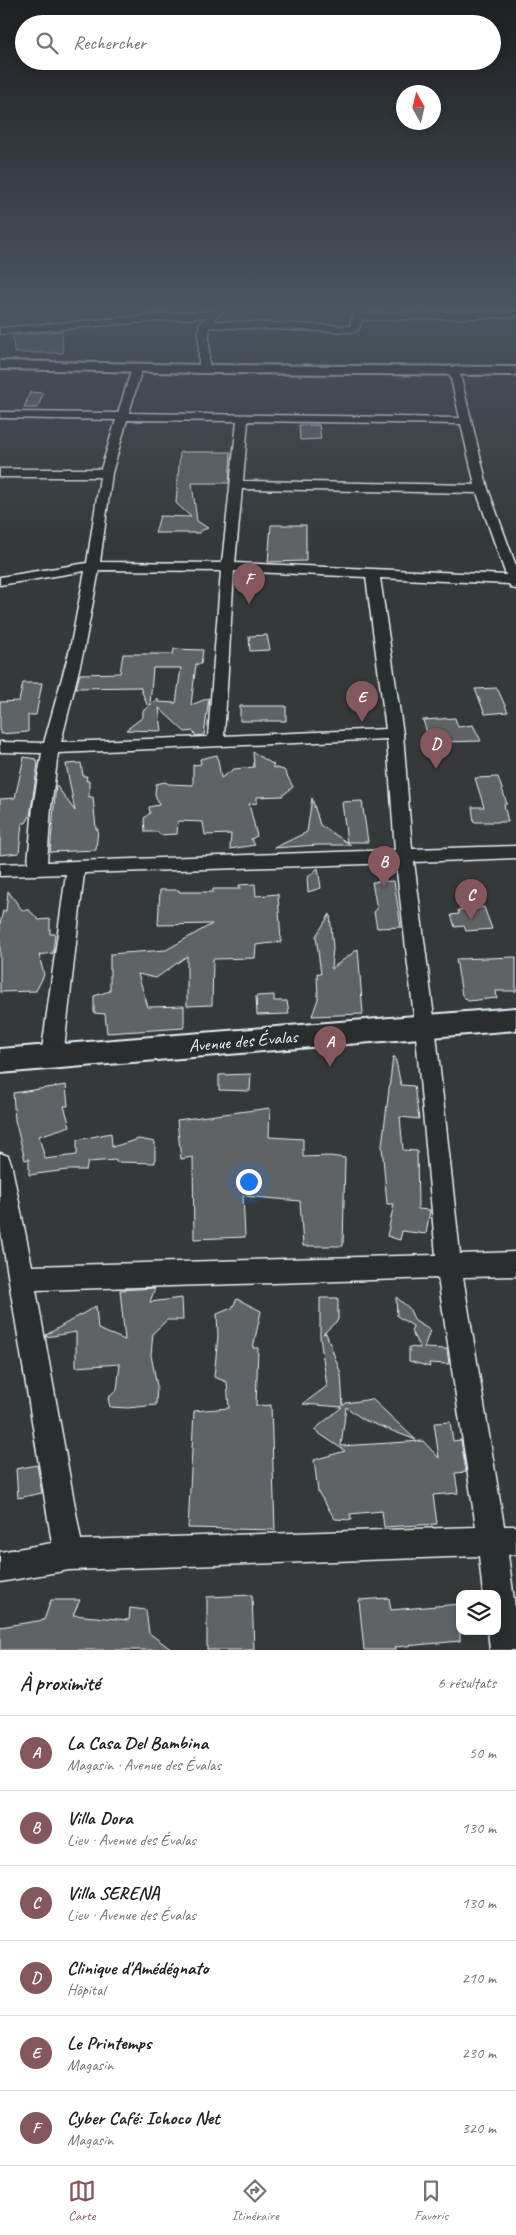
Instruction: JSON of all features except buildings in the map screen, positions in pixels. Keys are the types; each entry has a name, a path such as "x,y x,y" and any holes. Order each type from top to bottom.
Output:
{"street":[{"path":"37,869 42,807 51,748 77,649 93,566 106,473 132,384"},
{"path":"0,581 93,566 228,567 372,572 516,582 482,488 457,384"},
{"path":"0,415 244,420 465,421"},
{"path":"216,740 228,567 244,420"},
{"path":"0,473 106,473"},
{"path":"236,485 482,488"},
{"path":"372,572 395,734 404,856 425,1025 449,1266 504,1540 505,1650"},
{"path":"0,747 51,748 395,734"},
{"path":"0,870 516,852"},
{"path":"52,1057 76,868"},
{"name":"Avenue des Évalas","path":"0,1061 516,1019"},
{"path":"0,1162 22,1278 69,1555"},
{"path":"22,1278 516,1264"},
{"path":"0,1567 69,1555 504,1540"}],"place":[{"name":"Cyber Café: Ichoco Net","path":"249,604"},
{"name":"Le Printemps","path":"362,722"},
{"name":"Clinique d'Amédégnato","path":"436,769"},
{"name":"Villa Dora","path":"384,887"},
{"name":"Villa SERENA","path":"471,920"},
{"name":"La Casa Del Bambina","path":"330,1067"}]}
